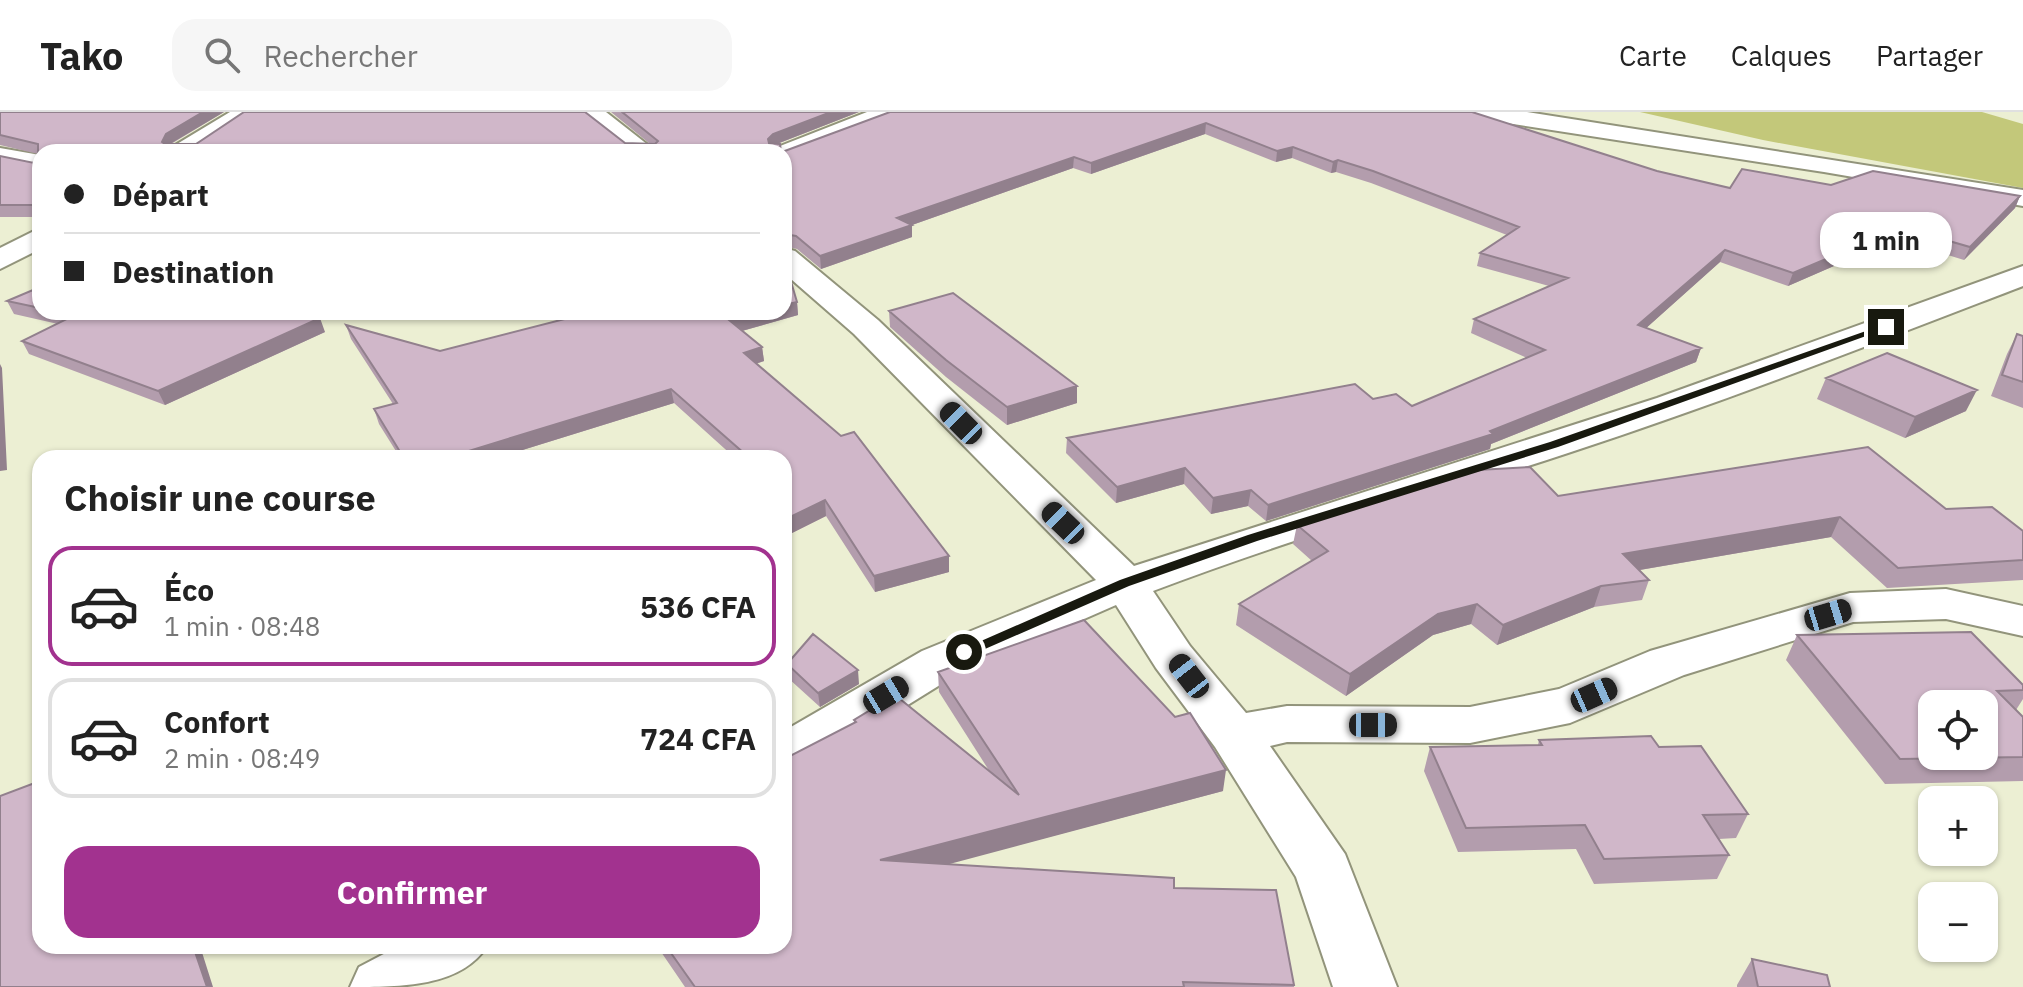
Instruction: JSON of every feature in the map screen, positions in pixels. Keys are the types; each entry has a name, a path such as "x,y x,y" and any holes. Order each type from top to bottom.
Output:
{"street":[{"path":"194,144 246,112"},
{"path":"591,112 634,144"},
{"path":"792,150 888,112"},
{"path":"1481,112 2023,198"},
{"path":"0,156 32,162"},
{"path":"0,260 32,242"},
{"path":"792,264 866,327 1125,583 1173,657 1234,734 1324,871 1365,987"},
{"path":"792,751 937,664 1125,583 1253,538 1554,445 2023,275"},
{"path":"1234,734 1287,724 1470,725 1570,705 1667,663 1850,608 1946,604 2023,621"},
{"path":"382,987 442,954"}],"green space":[{"path":"1640,112 1982,112 2023,124 2023,188 1763,140"}],"building":[{"path":"0,112 203,112 166,134 162,142 165,144 38,144 0,135"},
{"path":"244,112 585,112 625,143 655,144 196,144"},
{"path":"622,112 831,112 773,134 768,139 769,143 780,144 655,144 658,141"},
{"path":"890,112 1472,112 1657,171 1730,188 1742,169 1831,185 1873,171 2020,196 1970,247 1901,227 1793,273 1725,250 1638,325 1701,348 1490,431 1493,434 1268,505 1251,490 1213,498 1185,468 1117,487 1067,438 1355,384 1373,399 1396,394 1412,406 1545,350 1474,319 1568,278 1480,253 1519,227 1373,171 1338,160 1333,162 1293,147 1277,151 1206,123 1091,163 1074,157 897,218 912,225 820,256 792,235 792,148"},
{"path":"0,156 32,163 32,205 0,205"},
{"path":"792,285 797,302 792,303"},
{"path":"32,290 32,306 7,301"},
{"path":"953,293 1077,386 1007,407 889,311"},
{"path":"65,320 316,320 158,391 22,341"},
{"path":"561,320 729,320 762,347 744,353 841,436 854,432 949,556 874,576 825,500 792,516 792,450 740,450 671,389 472,450 399,450 374,409 397,403 346,325 440,351"},
{"path":"2017,334 2023,336 2023,382 2002,375"},
{"path":"1887,353 1977,390 1915,417 1826,378"},
{"path":"1868,447 1946,509 1992,507 2023,531 2023,560 1898,568 1840,517 1623,554 1649,580 1601,586 1503,625 1477,604 1438,614 1350,674 1239,604 1328,551 1297,525 1488,464 1478,470 1530,467 1558,496"},
{"path":"1084,620 1175,717 1190,713 1226,770 880,860 1174,878 1174,888 1276,890 1294,985 1183,982 1184,987 695,987 672,954 792,954 792,755 856,722 854,720 895,695 1019,795 938,672"},
{"path":"1971,632 2023,685 2023,690 1918,690 1918,759 1900,759 1797,635"},
{"path":"813,634 858,670 818,693 792,669 792,658"},
{"path":"1998,692 2023,717 2023,757 1998,757"},
{"path":"1651,736 1659,747 1701,746 1748,814 1703,815 1729,855 1604,859 1585,825 1466,828 1430,747 1542,745 1539,740"},
{"path":"32,784 32,954 196,954 207,987 0,987 0,796"},
{"path":"1752,959 1827,975 1830,987 1758,987"}],"route":[{"path":"964,652 1125,583 1253,538 1554,445 1886,327"}]}
